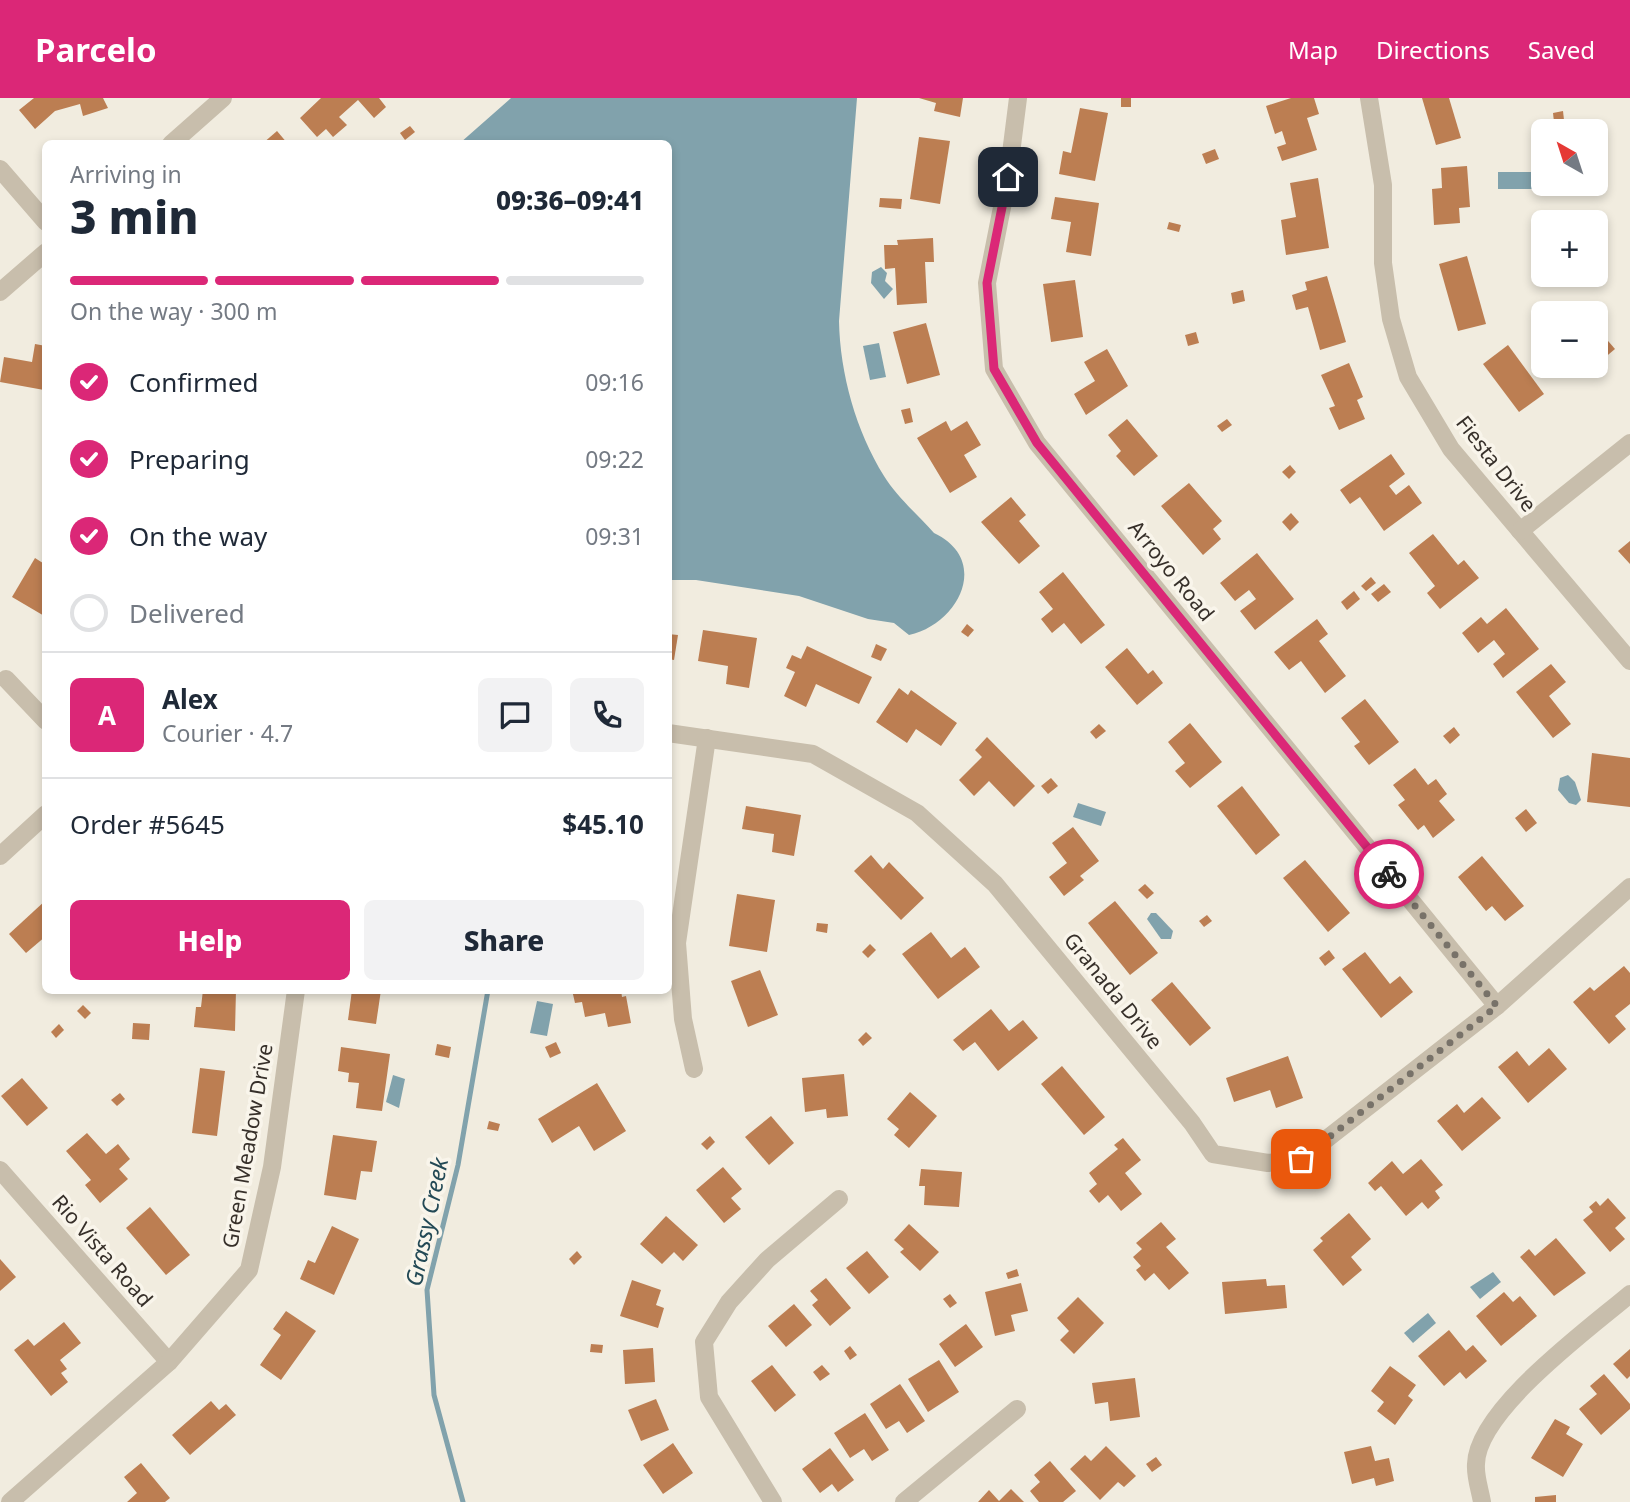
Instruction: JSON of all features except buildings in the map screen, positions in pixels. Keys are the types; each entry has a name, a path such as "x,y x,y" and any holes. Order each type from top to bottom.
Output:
{"street":[{"path":"176,140 223,98"},
{"name":"Arroyo Road","path":"1018,98 1008,177 987,283 994,369 1037,443 1497,1006"},
{"name":"Fiesta Drive","path":"1369,98 1383,185 1383,263 1391,319 1408,377 1451,449 1630,661"},
{"path":"0,169 42,217"},
{"path":"0,292 42,255"},
{"path":"1520,531 1630,443"},
{"path":"6,679 42,717"},
{"name":"Granada Drive","path":"672,734 813,754 917,813 995,884 1192,1123 1213,1154 1268,1163 1301,1159 1497,1006 1630,887"},
{"path":"694,1069 683,1019 677,943 707,738"},
{"path":"0,856 42,818"},
{"name":"Green Meadow Drive","path":"10,1502 169,1362 249,1270 272,1167 295,994"},
{"name":"Rio Vista Road","path":"0,1170 169,1362"},
{"path":"772,1502 709,1397 704,1342 729,1302 767,1260 839,1199"},
{"path":"1482,1502 1475,1464 1482,1443 1513,1396 1630,1294"},
{"path":"904,1502 1017,1409"}],"water":[{"path":"511,98 857,98 839,321 846,381 865,440 884,476 908,506 934,533 951,545 961,559 964,574 962,590 954,605 942,618 927,629 909,635 894,623 868,619 799,596 696,580 672,580 672,140 463,140"},
{"path":"1498,172 1531,172 1531,189 1498,189"},
{"path":"881,267 887,273 885,281 893,289 884,299 871,283 872,272"},
{"path":"879,343 886,377 870,380 863,346"},
{"path":"1568,775 1575,782 1581,800 1576,805 1569,803 1558,790 1560,778"},
{"path":"1078,803 1106,812 1101,826 1073,817"},
{"path":"1151,913 1156,913 1173,931 1171,939 1161,939 1147,919"},
{"path":"537,1001 553,1004 547,1036 530,1033"},
{"path":"393,1075 405,1079 399,1108 386,1102"},
{"path":"1493,1272 1501,1282 1480,1299 1470,1287"},
{"path":"1428,1313 1436,1323 1413,1343 1404,1333"}],"waterway":[{"name":"Grassy Creek","path":"463,1502 434,1395 427,1290 458,1165 487,994"}],"way so far":[{"path":"1301,1159 1497,1006 1389,874"}],"route":[{"path":"1008,177 987,283 994,369 1037,443 1389,874"}]}
